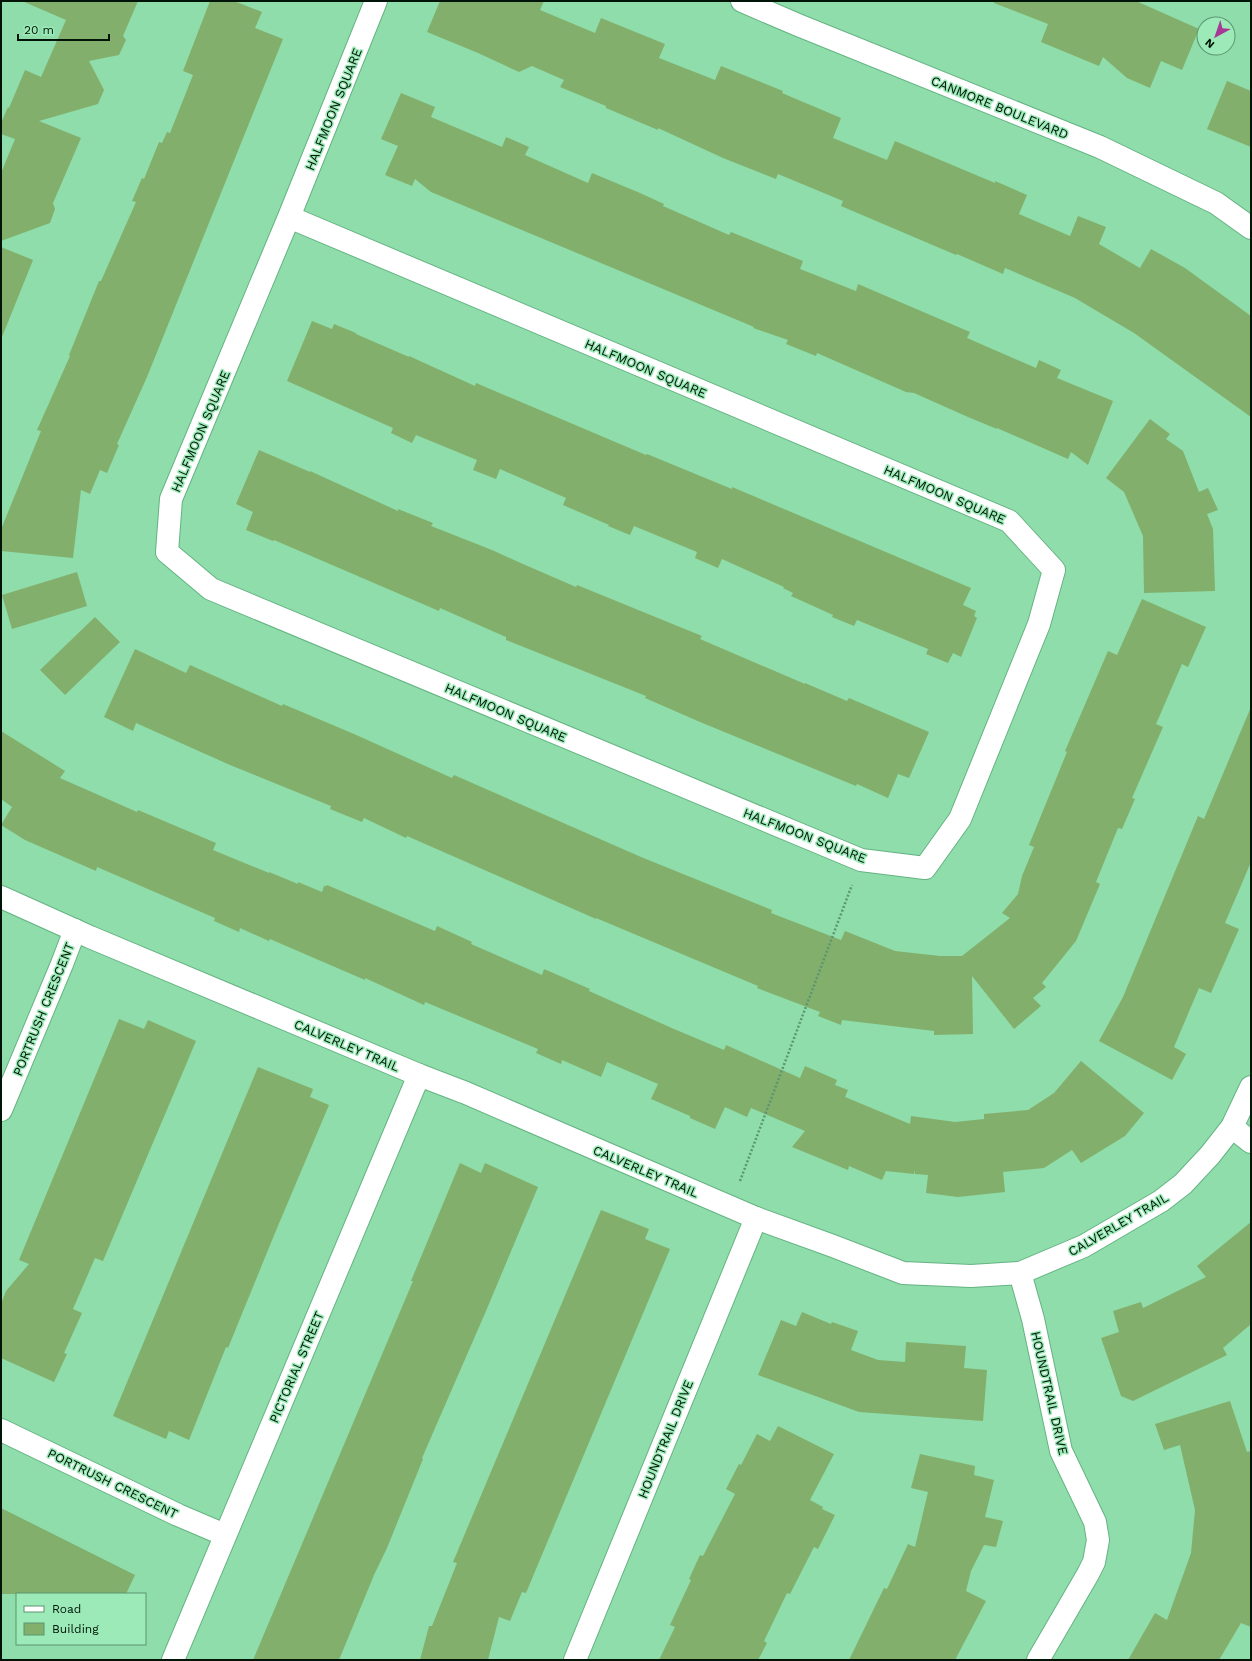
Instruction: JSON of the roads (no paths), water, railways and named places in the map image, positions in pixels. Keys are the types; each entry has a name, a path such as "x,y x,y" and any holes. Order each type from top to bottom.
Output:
{"street":[{"name":"HALFMOON SQUARE","path":"289,217 1009,521 1054,570 1039,624 960,819 925,868 861,860 211,589 167,552 171,499 289,217 376,1"},
{"name":"CANMORE BOULEVARD","path":"742,1 1100,148 1216,203 1251,228"},
{"name":"CALVERLEY TRAIL","path":"1,897 75,930 419,1075 466,1093 756,1218 904,1273 971,1276 1020,1273 1084,1246 1161,1201 1183,1184 1210,1155 1232,1127 1251,1087"},
{"name":"PORTRUSH CRESCENT","path":"1,1110 75,930"},
{"name":"PICTORIAL STREET","path":"173,1660 419,1075"},
{"path":"1232,1127 1251,1142"},
{"name":"HOUNDTRAIL DRIVE","path":"575,1660 756,1218"},
{"name":"HOUNDTRAIL DRIVE","path":"1020,1273 1033,1319 1060,1451 1095,1522 1098,1540 1094,1562 1038,1660"},
{"name":"PORTRUSH CRESCENT","path":"1,1430 225,1535"}]}
